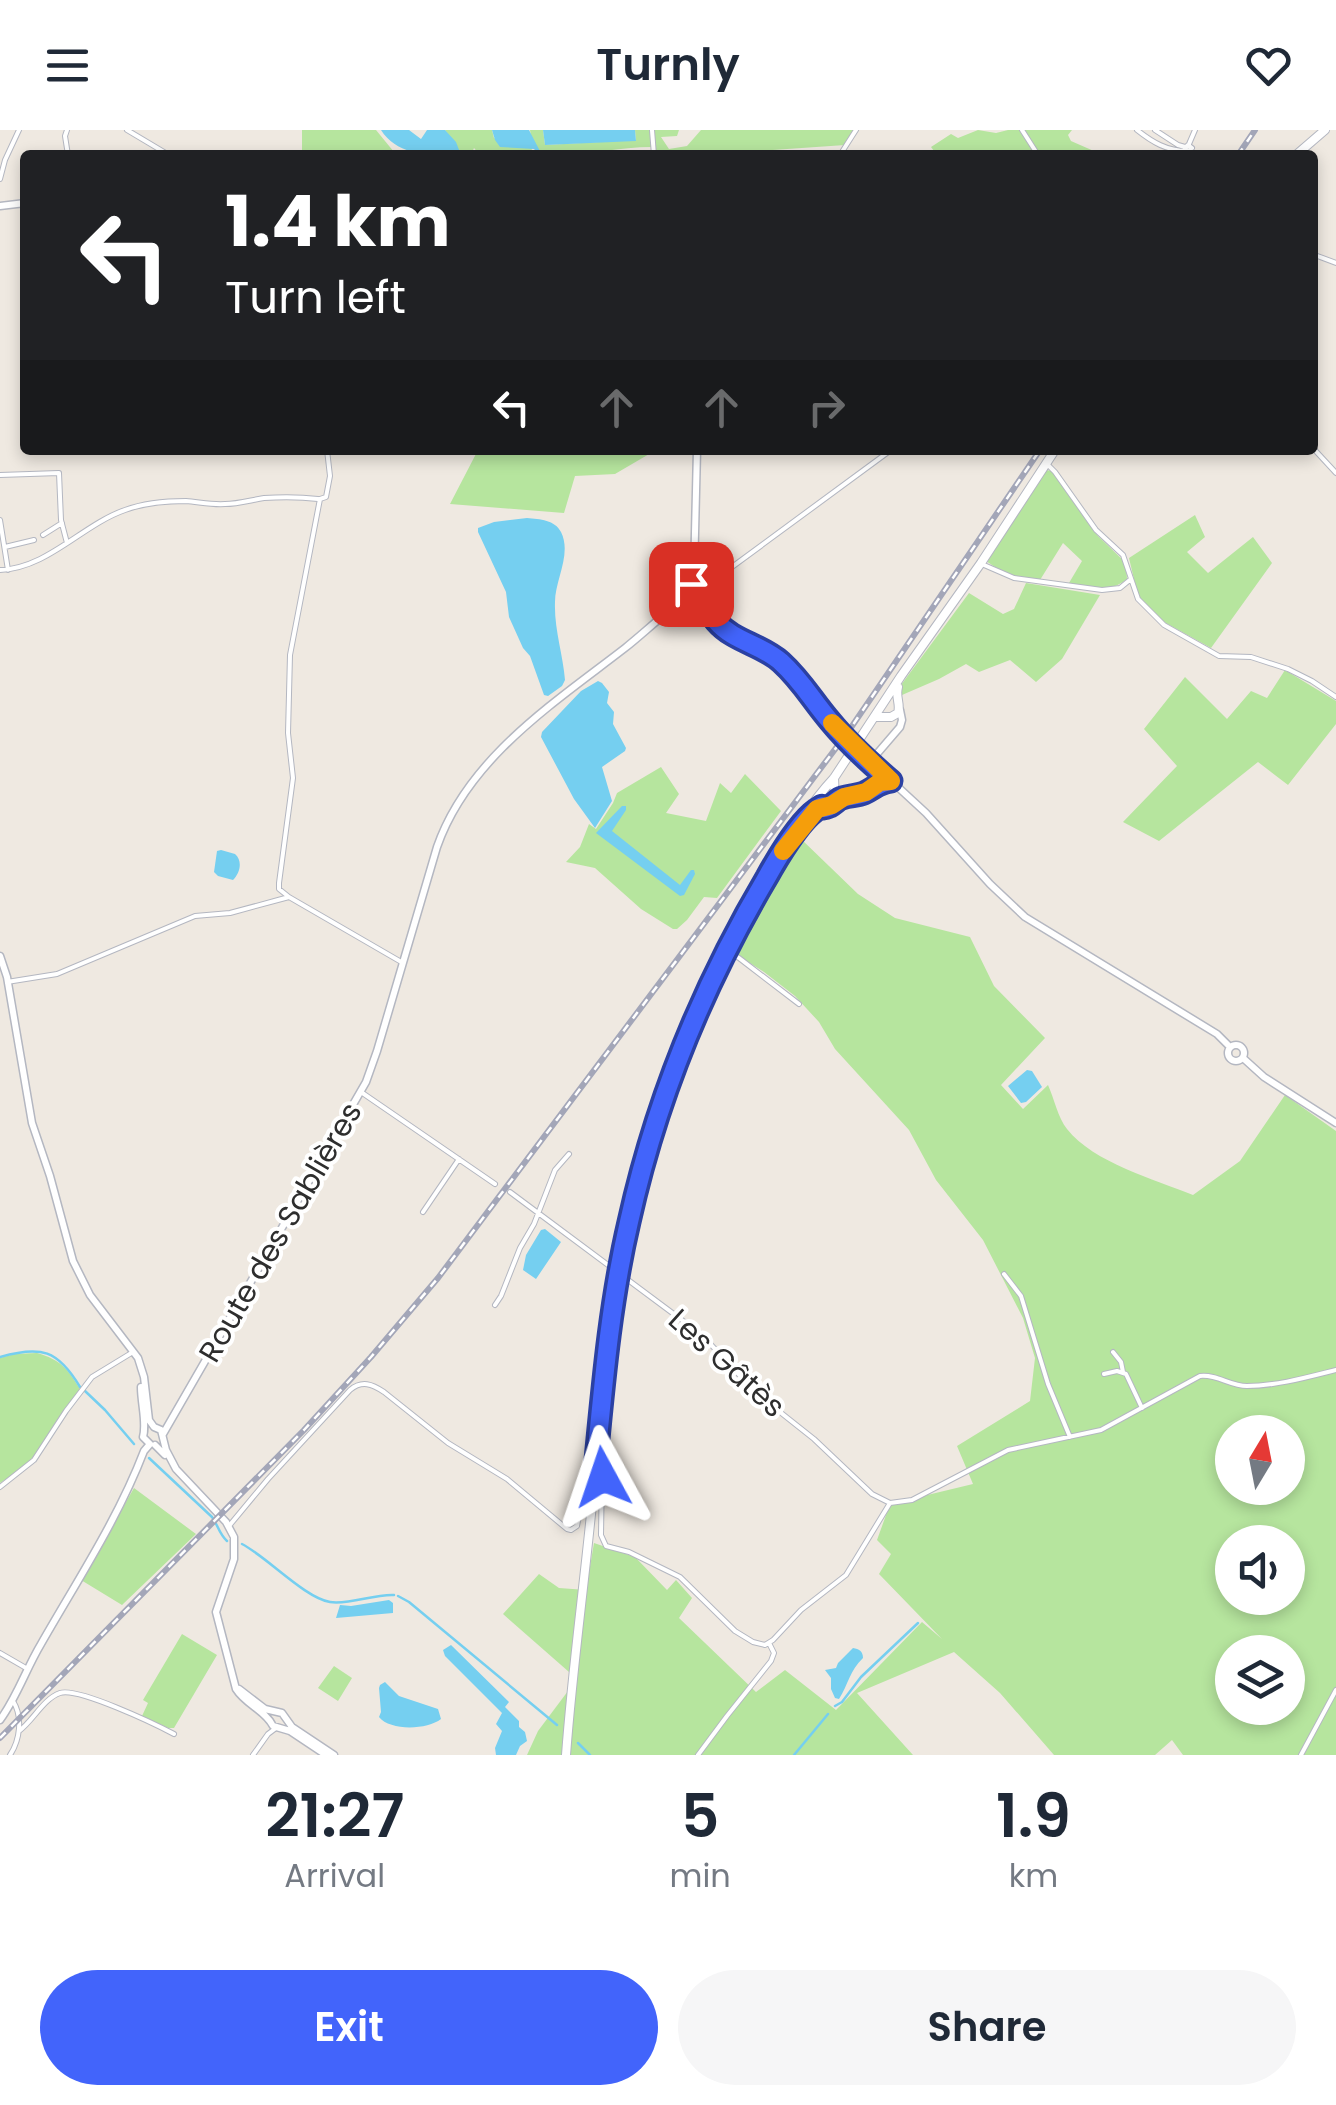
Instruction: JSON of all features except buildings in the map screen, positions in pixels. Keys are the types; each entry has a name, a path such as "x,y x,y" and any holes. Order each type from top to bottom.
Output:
{"main road":[{"path":"1302,150 1326,130"},
{"path":"875,717 896,715 898,686 1051,455"},
{"path":"785,848 814,812 832,805 834,778 927,641"},
{"path":"888,716 882,711 884,703 892,699 898,706"},
{"path":"566,1755 616,1290 634,1197 684,1042 726,951 820,792 834,794"},
{"path":"818,798 826,806"}],"street":[{"path":"0,179 19,130"},
{"path":"127,130 161,150"},
{"path":"1136,130 1160,146 1172,150 1188,148"},
{"path":"1155,130 1191,150"},
{"path":"1188,148 1195,130"},
{"path":"1318,454 1336,473"},
{"path":"0,570 42,558 98,522 127,509 183,501 221,505 263,498 320,500 326,497 330,476 328,455"},
{"path":"698,455 697,586 711,615 729,634 766,650 797,677 838,730 926,813 1025,917 1217,1034 1230,1047 1241,1046 1243,1058 1264,1076 1336,1124"},
{"path":"657,620 680,593 721,574 885,455"},
{"path":"1046,463 1096,530 1123,555 1138,599 1164,625 1220,656 1251,658 1288,670 1336,698"},
{"path":"0,475 59,473 67,544"},
{"path":"275,900 293,778 288,733 290,654 320,500"},
{"path":"0,520 8,570"},
{"path":"43,535 62,523"},
{"path":"5,546 34,540"},
{"path":"981,563 1014,578 1102,590 1120,588 1131,579"},
{"path":"657,620 697,586 721,574"},
{"name":"Route des Sablières","path":"154,1436 176,1409 361,1092 442,834 463,795 526,726 657,620"},
{"path":"870,762 902,720 898,706"},
{"path":"888,716 897,728"},
{"path":"877,768 880,782"},
{"path":"834,794 866,792 880,782 891,781"},
{"path":"279,889 403,963"},
{"path":"6,982 57,974 195,916 230,913 289,897"},
{"path":"726,951 799,1004"},
{"path":"0,958 30,1111 72,1261 90,1295 133,1352 142,1407 154,1436 176,1469 228,1524 234,1537 234,1554 216,1618 234,1686 243,1698 277,1724 326,1755"},
{"path":"361,1092 495,1184"},
{"path":"495,1304 502,1296 516,1255 534,1224 556,1170 569,1154"},
{"path":"423,1212 459,1159"},
{"name":"Les Gâtès","path":"510,1192 702,1335 756,1394 814,1439 872,1494 890,1504"},
{"path":"1004,1274 1022,1296 1048,1384 1070,1438"},
{"path":"616,1290 622,1283 632,1281"},
{"path":"0,1487 42,1451 92,1377 133,1352"},
{"path":"1112,1352 1121,1362 1142,1408"},
{"path":"228,1524 350,1390 360,1384 376,1388 448,1442 507,1478 568,1530 577,1526 588,1472 602,1472 600,1536 606,1546 680,1577 741,1635 760,1644 769,1643 800,1610 846,1574 890,1504 912,1500 1008,1450 1102,1430 1200,1376 1246,1386 1336,1370"},
{"path":"1104,1374 1123,1372"},
{"path":"0,1720 132,1483 154,1436"},
{"path":"698,1755 772,1662 774,1653 769,1643"},
{"path":"0,1653 28,1668"},
{"path":"234,1681 249,1698 283,1713 253,1755"},
{"path":"1302,1755 1336,1690"},
{"path":"18,1731 53,1697 68,1692 121,1709 174,1734"},
{"path":"10,1755 18,1731 18,1711 13,1701"},
{"path":"276,1712 277,1724"},
{"path":"277,1724 334,1755"}],"green space":[{"path":"302,130 376,130 392,150 302,150"},
{"path":"445,130 492,130 494,138 519,148 532,148 532,150 458,150"},
{"path":"530,130 543,130 545,145 636,140 635,130 650,130 652,147 539,150"},
{"path":"652,130 679,130 677,136 661,137 669,149 687,146 701,130 858,130 845,145 772,150 654,150"},
{"path":"978,130 1072,130 1068,135 1071,141 1092,150 931,147 951,134 958,138"},
{"path":"475,455 647,455 615,474 575,476 564,513 450,504"},
{"path":"1046,470 1052,471 1098,536 1126,563 1127,579 1120,584 1106,588 1069,583 1082,561 1063,543 1040,580 1007,575 986,561"},
{"path":"1195,515 1205,537 1187,552 1208,573 1253,537 1272,563 1211,648 1164,622 1138,596 1129,558"},
{"path":"1026,583 1100,595 1062,659 1036,682 1010,660 979,672 966,664 902,695 901,685 969,593 1003,614 1014,609"},
{"path":"1285,670 1336,701 1336,724 1288,785 1258,762 1159,841 1123,822 1177,766 1144,729 1185,677 1227,719 1251,691 1267,698"},
{"path":"661,767 679,794 666,813 706,821 720,783 731,793 745,774 781,811 717,898 704,897 677,929 641,909 595,868 566,862 580,847 589,824 596,829 617,793"},
{"path":"800,838 858,894 895,918 970,937 994,986 1045,1038 1001,1085 1023,1109 1048,1085 1067,1129 1108,1161 1193,1195 1240,1161 1285,1095 1336,1131 1336,1755 1183,1755 1172,1740 1155,1755 1054,1755 1000,1693 954,1652 857,1693 913,1755 527,1755 538,1731 577,1679 503,1614 539,1574 559,1588 586,1590 594,1543 635,1557 667,1590 676,1580 692,1598 679,1618 756,1692 785,1670 836,1710 922,1622 942,1639 879,1574 891,1554 877,1540 890,1504 973,1484 957,1446 1030,1401 1035,1358 1023,1318 983,1240 936,1180 909,1130 835,1049 819,1022 795,996 731,951"},
{"path":"37,1353 63,1366 80,1389 35,1455 0,1483 0,1358"},
{"path":"134,1488 196,1534 122,1605 81,1580"},
{"path":"182,1634 217,1655 174,1728 168,1728 142,1716 148,1703 143,1700"},
{"path":"334,1666 352,1678 338,1701 318,1688"}],"water":[{"path":"381,130 409,130 421,139 427,130 445,130 459,150 406,150"},
{"path":"492,130 529,130 539,150 500,147"},
{"path":"543,130 635,130 636,141 545,145"},
{"path":"527,518 555,525 564,540 555,612 565,680 548,696 544,695 530,656 509,617 506,592 478,532 478,528 494,522"},
{"path":"598,681 609,692 607,703 614,712 613,724 626,748 602,767 612,801 595,828 574,799 541,737 581,691"},
{"path":"622,806 626,810 612,831 680,885 694,870 684,895 680,896 596,833"},
{"path":"217,851 235,854 239,860 239,871 233,880 214,872"},
{"path":"1027,1070 1032,1071 1042,1087 1021,1103 1008,1086"},
{"path":"545,1229 561,1242 536,1279 523,1270 526,1255"},
{"path":"389,1600 393,1613 336,1618 340,1605"},
{"path":"451,1645 509,1702 505,1707 519,1721 527,1741 516,1755 496,1755 502,1731 496,1724 502,1713 445,1656 443,1650"},
{"path":"853,1648 863,1658 839,1699 835,1698 825,1670 836,1668"},
{"path":"385,1682 399,1696 438,1709 441,1719 409,1727 384,1722 379,1717 379,1688"}],"waterway":[{"path":"0,1357 27,1351 47,1354 64,1365 80,1387"},
{"path":"85,1391 134,1444"},
{"path":"149,1458 212,1517 227,1541"},
{"path":"242,1544 320,1599 338,1603 394,1595"},
{"path":"398,1596 557,1725"},
{"path":"835,1706 918,1623"},
{"path":"794,1755 828,1714"},
{"path":"578,1743 590,1755"}],"railway":[{"path":"1241,150 1255,130"},
{"path":"0,1738 304,1430 438,1278 848,732 1037,455"}],"slow traffic":[{"path":"783,851 817,809 891,781 832,723"}],"route":[{"path":"603,1477 602,1472 595,1470 623,1250 652,1132 684,1042 750,905 805,822 817,809 891,781 838,730 807,688 777,658 739,640 719,625 703,602 695,580 691,584"}]}
